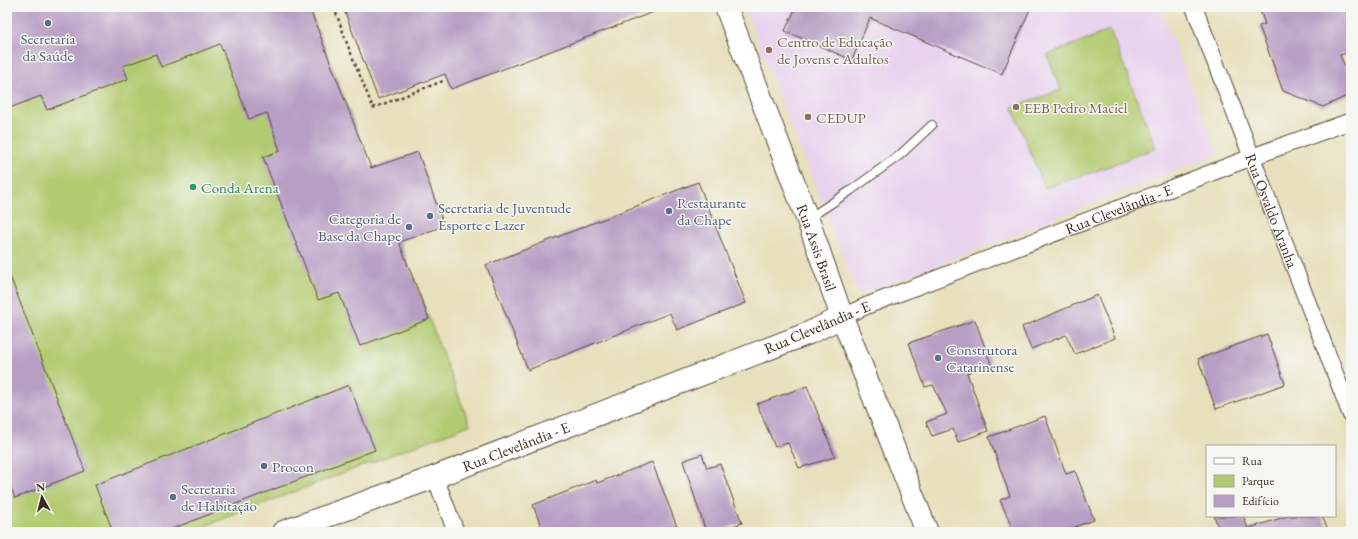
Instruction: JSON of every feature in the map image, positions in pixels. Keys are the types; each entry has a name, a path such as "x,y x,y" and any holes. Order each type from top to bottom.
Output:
{"street":[{"name":"Rua Assis Brasil","path":"726,7 807,219 842,317 927,532"},
{"name":"Rua Osvaldo Aranha","path":"1194,7 1351,415"},
{"name":"Rua Clevelândia - E","path":"283,532 435,477 802,336 866,306 1252,157 1351,121"},
{"path":"435,477 456,532"}],"lane":[{"path":"807,219 850,191 900,155 932,125"}],"path":[{"path":"334,7 372,108 443,81"}],"shaded area":[{"name":"EEB Pedro Maciel","path":"744,7 1160,7 1218,154 859,296"}],"green space":[{"name":"Conda Arena","path":"15,7 309,7 470,425 189,532 7,532 7,10"},
{"path":"1110,30 1156,148 1096,171 1045,188 1012,107 1061,90 1047,55"}],"building":[{"path":"15,7 309,7 371,168 418,152 444,226 399,242 429,319 360,346 339,293 318,300 263,157 280,151 267,113 249,119 220,44 161,67 156,54 123,66 128,79 47,110 41,96 7,109 7,10"},
{"path":"343,7 664,8 451,89 445,74 378,99"},
{"path":"796,7 1031,7 1002,74 870,18 852,60 785,31"},
{"path":"1259,7 1351,7 1351,52 1340,55 1351,80 1351,94 1323,107 1283,91 1259,26 1265,24"},
{"path":"698,182 746,303 677,330 670,313 528,370 486,265"},
{"path":"8,271 85,471 15,498 7,478"},
{"path":"1097,295 1115,338 1075,354 1066,335 1031,349 1022,327"},
{"path":"975,320 991,364 967,373 988,431 958,442 953,429 932,436 926,422 947,414 933,385 925,387 909,343"},
{"path":"1267,334 1285,384 1216,409 1198,359"},
{"path":"349,385 375,450 164,532 113,532 95,485"},
{"path":"807,386 835,457 799,468 788,443 775,447 757,404"},
{"path":"1045,416 1066,474 1075,471 1094,520 1061,532 1014,532 1000,500 1010,496 989,437"},
{"path":"702,454 707,468 720,464 742,523 716,532 706,532 683,461"},
{"path":"652,462 679,532 543,532 533,505 596,480 597,483"},
{"path":"1214,517 1243,517 1249,531 1249,528 1285,517 1322,517 1329,532 1220,532"}],"place":[{"name":"Secretaria da Saúde","path":"48,23"},
{"name":"Centro de Educação de Jovens e Adultos","path":"769,50"},
{"name":"EEB Pedro Maciel","path":"1016,107"},
{"name":"CEDUP","path":"808,117"},
{"name":"Conda Arena","path":"193,187"},
{"name":"Restaurante da Chape","path":"669,211"},
{"name":"Secretaria de Juventude Esporte e Lazer","path":"430,216"},
{"name":"Categoria de Base da Chape","path":"409,227"},
{"name":"Construtora Catarinense","path":"938,358"},
{"name":"Procon","path":"264,466"},
{"name":"Secretaria de Habitação","path":"173,497"}]}
